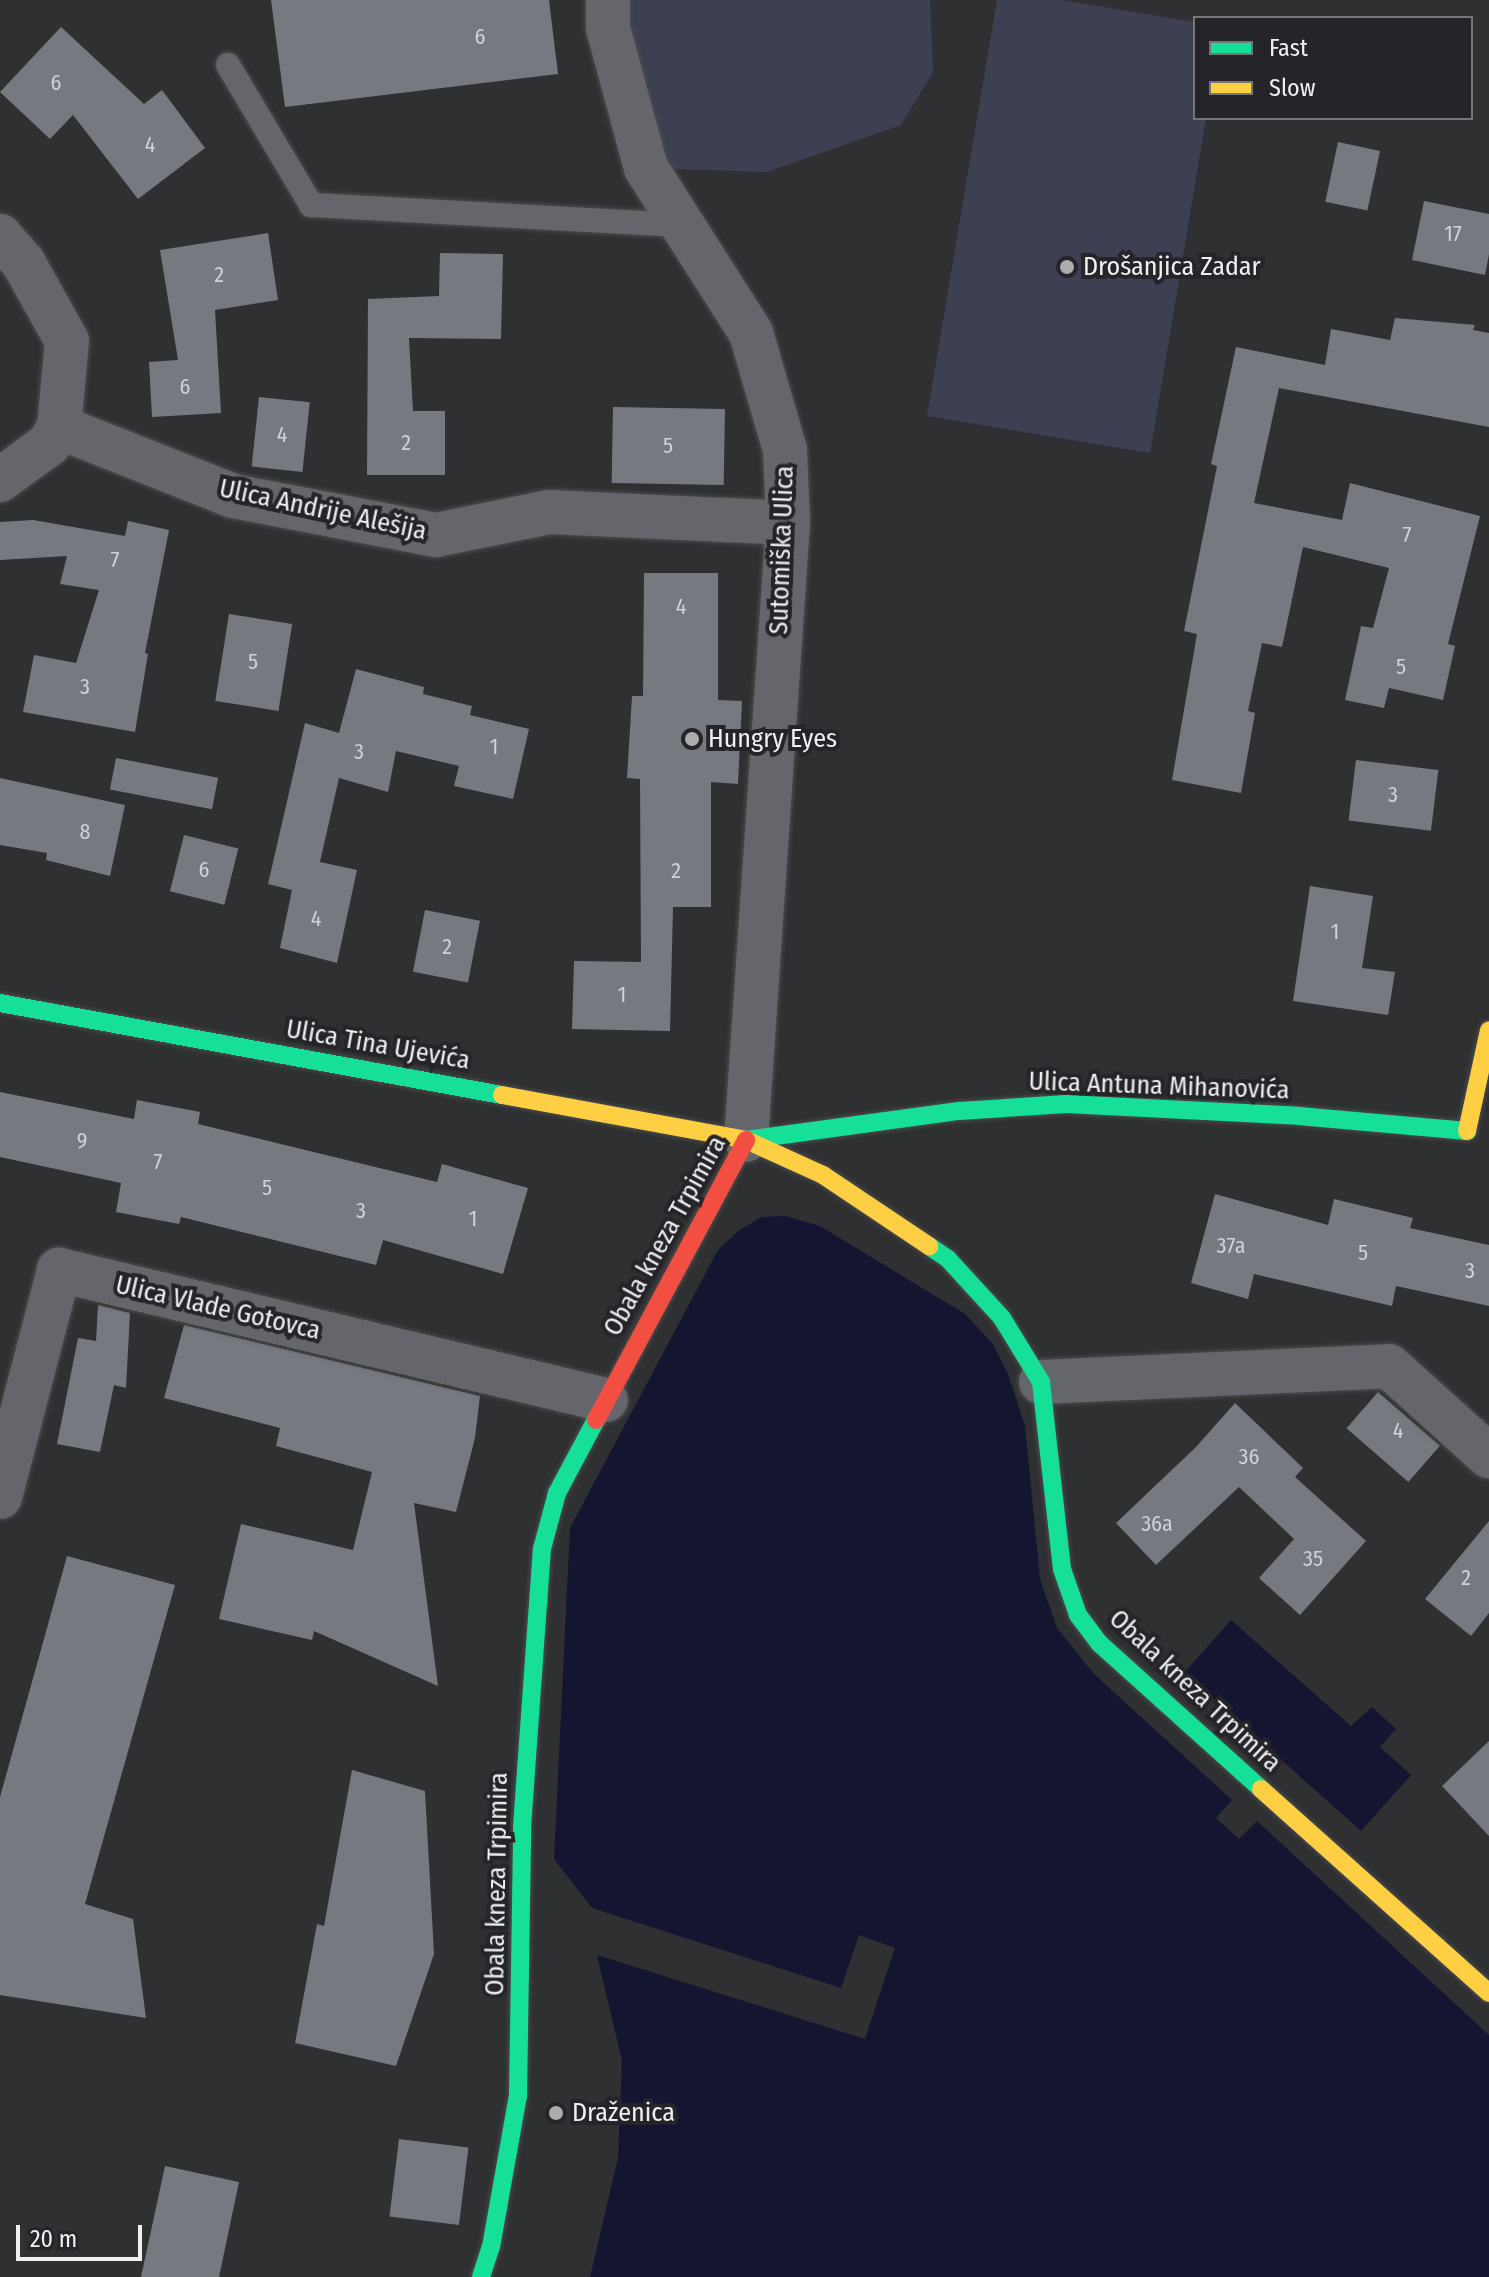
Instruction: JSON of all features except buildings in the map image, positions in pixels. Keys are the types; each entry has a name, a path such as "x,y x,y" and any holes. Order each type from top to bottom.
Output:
{"street":[{"name":"Sutomiška Ulica","path":"608,0 608,28 646,168 751,333 785,450 788,523 746,1140"},
{"path":"0,236 23,262 67,341 59,427 49,444 0,480"},
{"name":"Ulica Andrije Alešija","path":"59,427 233,496 436,535 549,512 788,523"},
{"name":"Ulica Tina Ujevića","path":"0,1003 746,1140"},
{"name":"Ulica Antuna Mihanovića","path":"746,1140 959,1111 1066,1104 1299,1116 1477,1138 1489,1030"},
{"name":"Obala kneza Trpimira","path":"481,2277 491,2247 518,2096 523,1813 542,1549 557,1493 746,1140 823,1175 948,1259 1002,1318 1041,1382 1062,1569 1078,1615 1099,1643 1489,1993"},
{"name":"Ulica Vlade Gotovca","path":"0,1497 59,1270 606,1400"},
{"path":"1041,1382 1389,1366 1489,1456"}],"lane":[{"path":"228,65 311,205 681,225"}],"shaded area":[{"path":"608,0 930,0 933,72 901,125 767,172 646,168"},
{"name":"Drošanjica Zadar","path":"997,0 1062,0 1193,22 1193,120 1206,120 1150,453 927,416"},
{"path":"785,1216 820,1226 965,1314 993,1344 1008,1374 1025,1426 1040,1579 1057,1628 1094,1674 1232,1800 1216,1818 1239,1839 1257,1821 1489,2035 1489,2277 590,2277 618,2158 622,2061 597,1955 865,2039 895,1948 859,1935 841,1988 592,1908 554,1859 570,1528 718,1250 738,1231 762,1217"},
{"path":"1231,1620 1351,1726 1372,1707 1396,1729 1380,1747 1411,1775 1361,1831 1184,1673"}],"traffic: fast":[{"path":"0,1003 502,1095"},
{"path":"746,1140 959,1111 1066,1104 1299,1116 1467,1131"},
{"path":"929,1246 948,1259 1002,1318 1041,1382 1062,1569 1078,1615 1099,1643 1261,1789"},
{"path":"481,2277 491,2247 518,2096 522,1827 542,1549 557,1493 596,1420"}],"traffic: slow":[{"path":"1467,1131 1489,1030"},
{"path":"502,1095 746,1140 823,1175 929,1246"},
{"path":"1261,1789 1489,1993"}],"traffic: jam":[{"path":"596,1420 746,1140"}],"place":[{"name":"Drošanjica Zadar","path":"1067,267"},
{"name":"Hungry Eyes","path":"692,739"},
{"name":"Draženica","path":"556,2113"}]}
